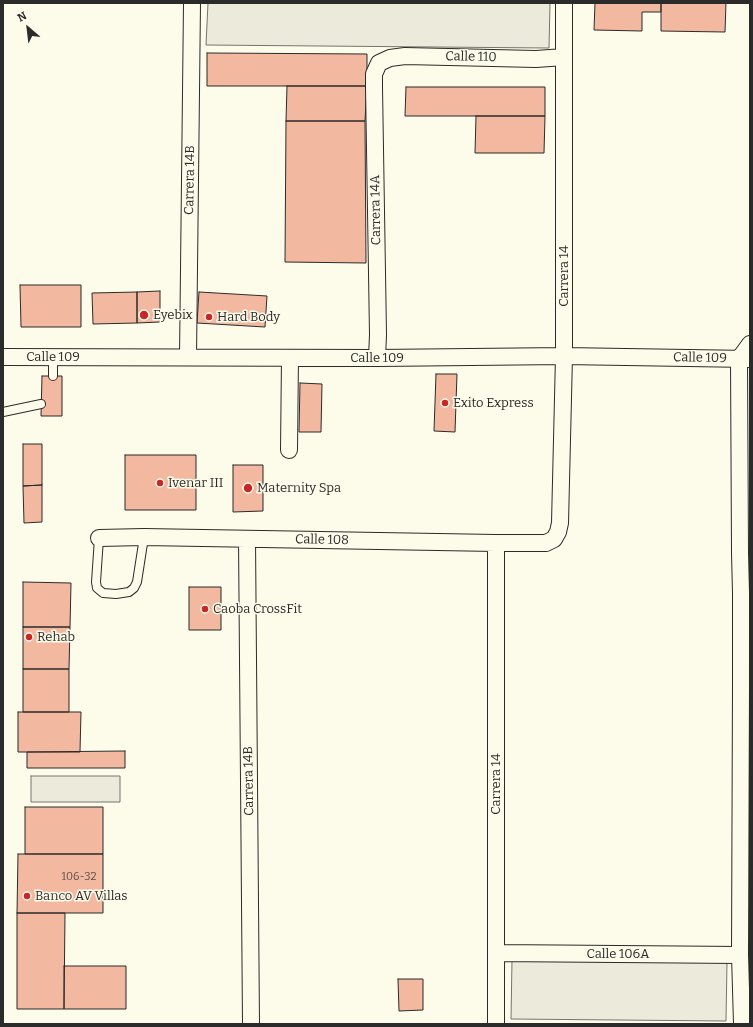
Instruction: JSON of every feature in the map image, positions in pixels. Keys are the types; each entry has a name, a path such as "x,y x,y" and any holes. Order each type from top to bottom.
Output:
{"street":[{"name":"Carrera 14B","path":"188,357 192,3"},
{"name":"Carrera 14","path":"546,543 554,539 558,532 560,523 564,356 564,3"},
{"name":"Calle 110","path":"379,63 390,58 405,56 536,59 564,57"},
{"name":"Carrera 14A","path":"377,358 378,335 374,74 379,63"},
{"path":"742,1024 740,955 746,684 741,593 745,553 744,359 750,344"},
{"name":"Calle 109","path":"3,357 377,358 564,356 744,359"},
{"path":"289,450 290,358"},
{"name":"Calle 108","path":"99,538 144,537 546,543"},
{"name":"Carrera 14B","path":"247,539 251,1024"},
{"name":"Carrera 14","path":"496,543 496,1024"},
{"name":"Calle 106A","path":"496,953 740,955"}],"lane":[{"path":"52,357 53,376"},
{"path":"3,412 41,404"},
{"path":"99,538 96,582 97,588 103,593 116,594 129,592 134,588 137,582 144,537"}],"shaded area":[{"path":"208,3 550,3 549,48 206,45"},
{"path":"31,776 120,776 120,802 31,802"},
{"path":"512,960 727,962 726,1021 511,1019"}],"building":[{"path":"595,3 661,3 661,12 642,12 642,31 594,30"},
{"path":"661,3 726,3 725,32 661,31"},
{"path":"207,53 367,54 367,86 207,86"},
{"path":"287,86 367,86 365,121 286,121"},
{"path":"406,87 545,87 545,116 405,116"},
{"path":"476,116 545,116 544,153 475,153"},
{"path":"286,121 365,121 366,263 285,262"},
{"path":"20,285 81,285 81,327 21,327"},
{"path":"160,291 160,322 137,323 137,292"},
{"path":"137,292 137,323 93,324 92,293"},
{"path":"199,292 267,296 265,327 197,323"},
{"name":"Exito Express","path":"436,374 457,374 455,432 434,431"},
{"path":"42,376 62,376 62,416 41,416"},
{"path":"300,383 322,384 321,432 299,432"},
{"path":"23,444 42,444 42,485 23,486"},
{"name":"Ivenar III","path":"125,455 196,455 196,510 125,510"},
{"name":"Maternity Spa","path":"233,465 263,465 263,511 233,512"},
{"path":"42,485 42,522 24,523 23,486"},
{"path":"23,582 71,583 70,627 23,627"},
{"name":"Caoba CrossFit","path":"189,587 221,587 221,630 189,630"},
{"path":"23,627 70,627 69,669 23,669"},
{"path":"23,669 69,669 69,712 23,712"},
{"path":"18,712 81,712 80,752 18,752"},
{"path":"125,751 125,768 27,768 27,752"},
{"path":"25,807 103,807 103,854 25,854"},
{"path":"18,854 103,854 103,913 17,913"},
{"path":"17,913 65,913 64,1009 17,1009"},
{"path":"64,966 126,966 126,1009 64,1009"},
{"path":"398,979 423,979 423,1010 399,1011"}],"place":[{"name":"Eyebix","path":"144,315"},
{"name":"Hard Body","path":"209,317"},
{"name":"Exito Express","path":"445,403"},
{"name":"Ivenar III","path":"160,483"},
{"name":"Maternity Spa","path":"248,488"},
{"name":"Caoba CrossFit","path":"205,609"},
{"name":"Rehab","path":"29,637"},
{"name":"Banco AV Villas","path":"27,896"}]}
